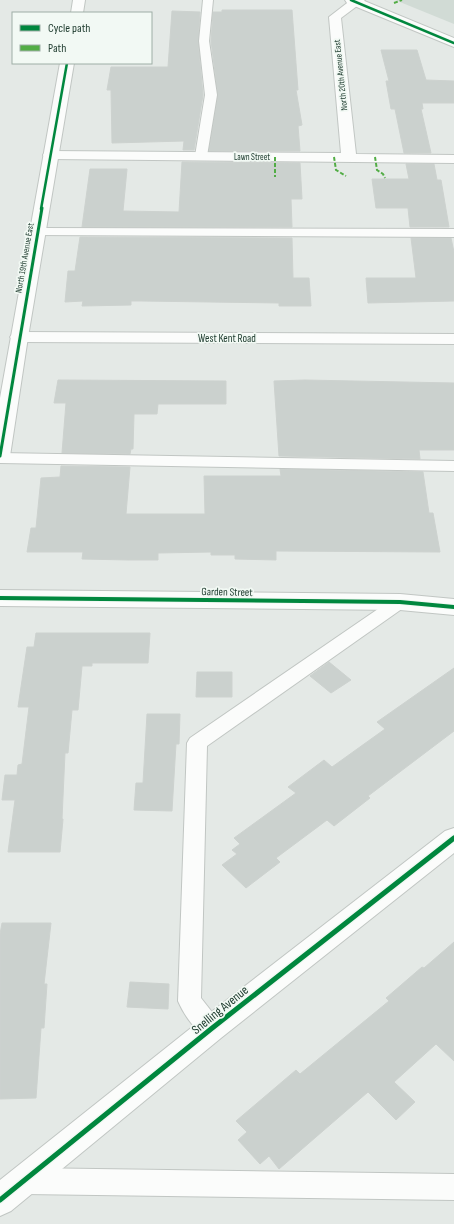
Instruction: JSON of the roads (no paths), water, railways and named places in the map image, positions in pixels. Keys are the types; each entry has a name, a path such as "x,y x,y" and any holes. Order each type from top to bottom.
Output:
{"street":[{"path":"77,12 79,0"},
{"path":"355,1 454,43"},
{"name":"North 20th Avenue East","path":"349,157 335,18 355,1"},
{"name":"North 19th Avenue East","path":"0,457 18,336 38,232 67,64"},
{"name":"Lawn Street","path":"50,155 454,159"},
{"name":"West Kent Road","path":"0,337 454,339"},
{"name":"Garden Street","path":"0,598 400,602 454,607"},
{"name":"Snelling Avenue","path":"0,1200 211,1029 454,838"}],"lane":[{"path":"200,156 211,95 204,40 208,0"},
{"path":"38,232 454,233"},
{"path":"0,457 454,466"},
{"path":"211,1029 189,1001 197,743 400,602"},
{"path":"25,1181 454,1187"}]}
